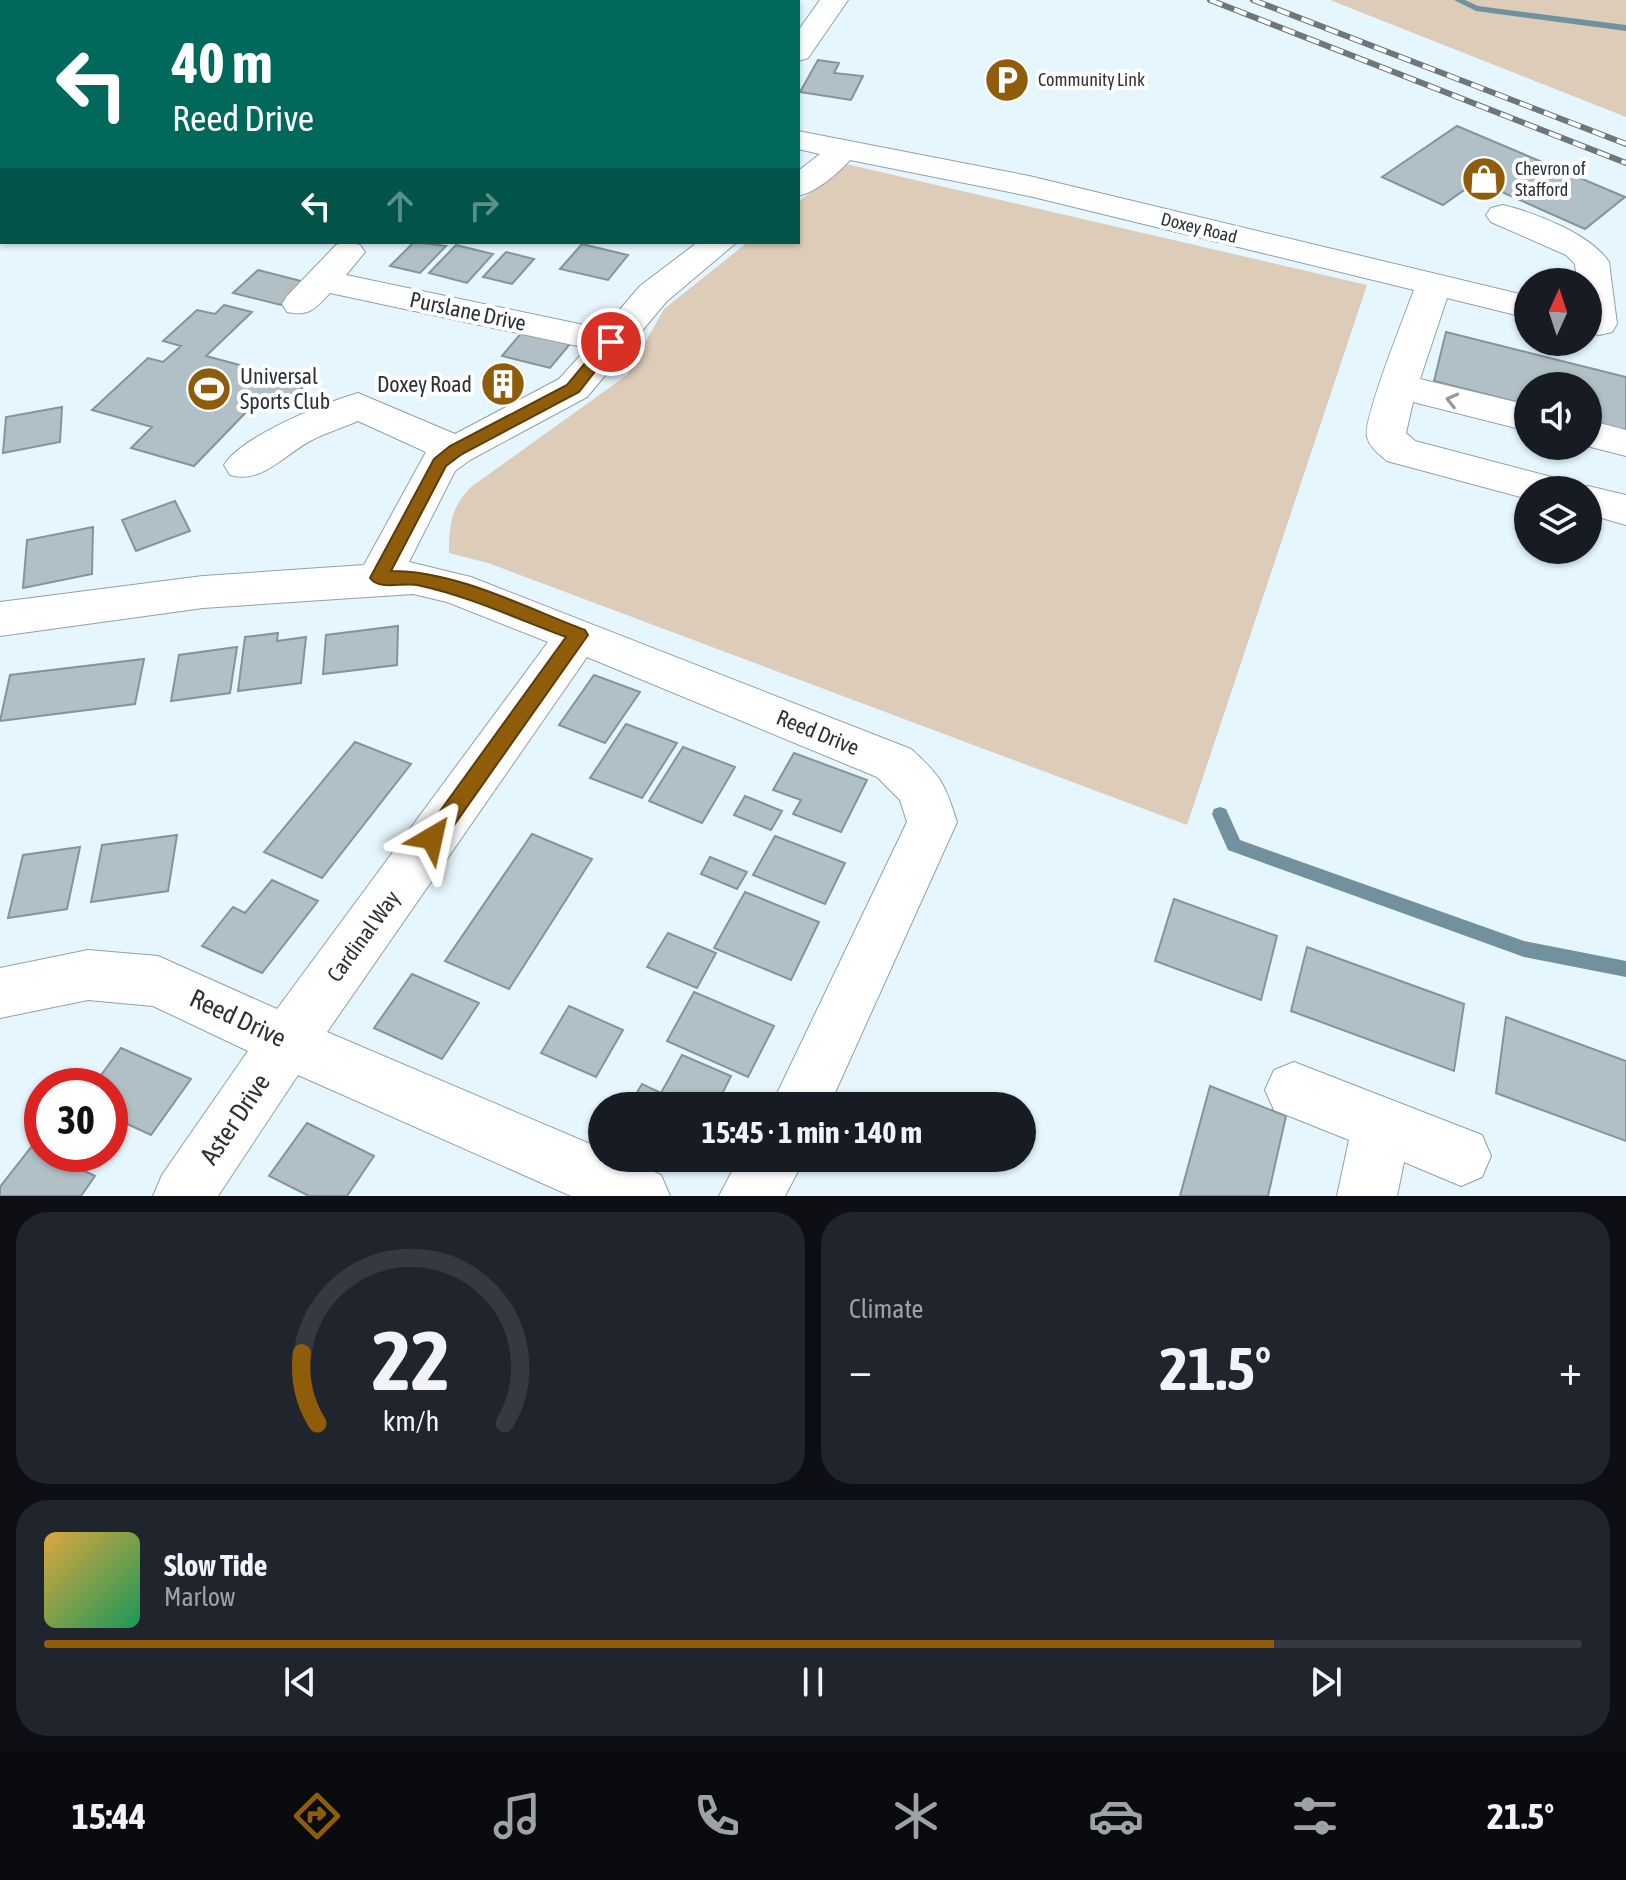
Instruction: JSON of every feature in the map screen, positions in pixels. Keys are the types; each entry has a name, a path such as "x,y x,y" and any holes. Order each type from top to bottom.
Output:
{"street":[{"path":"800,49 834,0"},
{"name":"Doxey Road","path":"800,140 1029,186 1514,304"},
{"path":"800,185 856,150"},
{"path":"1503,215 1578,248 1592,262 1604,325"},
{"path":"379,578 439,463 456,450 573,388 653,294 717,244"},
{"name":"Purslane Drive","path":"348,252 313,292 611,342"},
{"path":"1434,285 1398,386 1386,433 1388,441 1401,451 1514,481"},
{"path":"1398,386 1514,415"},
{"path":"244,465 296,432 358,406 456,450"},
{"path":"1602,437 1626,443"},
{"path":"1602,504 1626,510"},
{"name":"Reed Drive","path":"0,619 203,592 413,578 456,588 894,763 922,789 932,822 807,1092"},
{"name":"Cardinal Way","path":"287,1042 578,635"},
{"name":"Reed Drive","path":"0,993 88,975 158,981 287,1042 640,1196"},
{"name":"Aster Drive","path":"183,1196 287,1042"},
{"path":"1294,1090 1461,1156"},
{"path":"1367,1196 1382,1125"},
{"path":"749,1196 765,1172"}],"shaded area":[{"path":"1330,0 1626,0 1626,117"},
{"path":"846,164 1367,285 1187,825 488,563 449,553 452,517 471,487 627,375 664,309 745,244 800,244 800,200"}],"building":[{"path":"818,60 839,63 834,73 863,76 851,100 800,92"},
{"name":"Chevron of Stafford","path":"1457,126 1625,197 1585,229 1477,181 1443,205 1382,177"},
{"path":"412,244 446,246 420,273 390,266"},
{"path":"582,244 628,255 608,280 560,269"},
{"path":"456,245 493,254 467,283 429,273"},
{"path":"506,252 534,259 512,284 483,277"},
{"path":"258,270 305,282 281,305 233,293"},
{"name":"Universal Sports Club","path":"224,305 252,312 206,356 307,383 291,399 272,394 260,407 253,405 194,466 131,448 152,427 92,410 148,358 163,362 181,346 163,341 197,310 215,314"},
{"path":"522,332 570,344 550,368 502,356"},
{"path":"1446,332 1514,349 1514,356 1542,356 1626,377 1626,431 1602,425 1602,372 1514,372 1514,401 1434,381"},
{"name":"Doxey Road","path":"500,373 520,379 506,394 487,389"},
{"path":"62,407 60,442 3,453 6,417"},
{"path":"175,501 190,531 136,551 122,520"},
{"path":"93,527 92,574 23,588 27,540"},
{"path":"398,626 397,665 323,674 326,635"},
{"path":"278,633 277,641 306,637 301,683 238,691 245,637"},
{"path":"237,647 230,693 171,701 179,655"},
{"path":"144,659 135,704 0,721 10,675"},
{"path":"594,675 640,692 605,743 559,725"},
{"path":"626,724 677,743 642,798 590,778"},
{"path":"355,742 411,764 322,878 264,852"},
{"path":"683,747 735,767 702,823 649,801"},
{"path":"794,753 867,780 841,832 793,814 801,800 773,790"},
{"path":"745,796 782,811 771,830 734,815"},
{"path":"532,834 592,859 509,989 445,961"},
{"path":"177,835 168,891 91,902 102,845"},
{"path":"775,836 845,863 825,904 753,875"},
{"path":"80,847 67,909 8,918 23,855"},
{"path":"710,857 747,872 737,889 701,874"},
{"path":"272,880 318,901 262,973 202,946 233,907 245,913"},
{"path":"745,892 819,922 791,980 714,948"},
{"path":"1174,899 1277,936 1261,1000 1155,961"},
{"path":"668,933 716,953 697,988 647,967"},
{"path":"1307,947 1464,1004 1454,1071 1291,1011"},
{"path":"412,974 479,1003 442,1059 374,1028"},
{"path":"694,992 774,1026 748,1077 667,1041"},
{"path":"569,1006 623,1030 596,1077 541,1053"},
{"path":"1506,1017 1626,1061 1626,1141 1496,1093"},
{"path":"121,1048 191,1079 151,1135 128,1124 128,1068 106,1068"},
{"path":"682,1055 731,1076 723,1092 662,1092"},
{"path":"642,1084 659,1092 637,1092"},
{"path":"1210,1086 1286,1116 1268,1196 1180,1196"},
{"path":"307,1123 374,1156 347,1196 309,1196 269,1176"},
{"path":"24,1156 24,1172 87,1172 95,1176 81,1196 0,1196 0,1187"}],"waterway":[{"path":"1458,0 1476,8 1626,28"},
{"path":"1220,814 1234,845 1524,949 1626,969"}],"railway":[{"path":"1210,0 1626,163"},
{"path":"1253,0 1626,144"}],"place":[{"name":"Community Link","path":"1007,80"},
{"name":"Chevron of Stafford","path":"1484,179"},
{"name":"Doxey Road","path":"503,384"},
{"name":"Universal Sports Club","path":"209,389"}],"route":[{"path":"432,838 578,635 456,588 413,578 379,578 439,463 456,450 573,388 611,342"}]}
